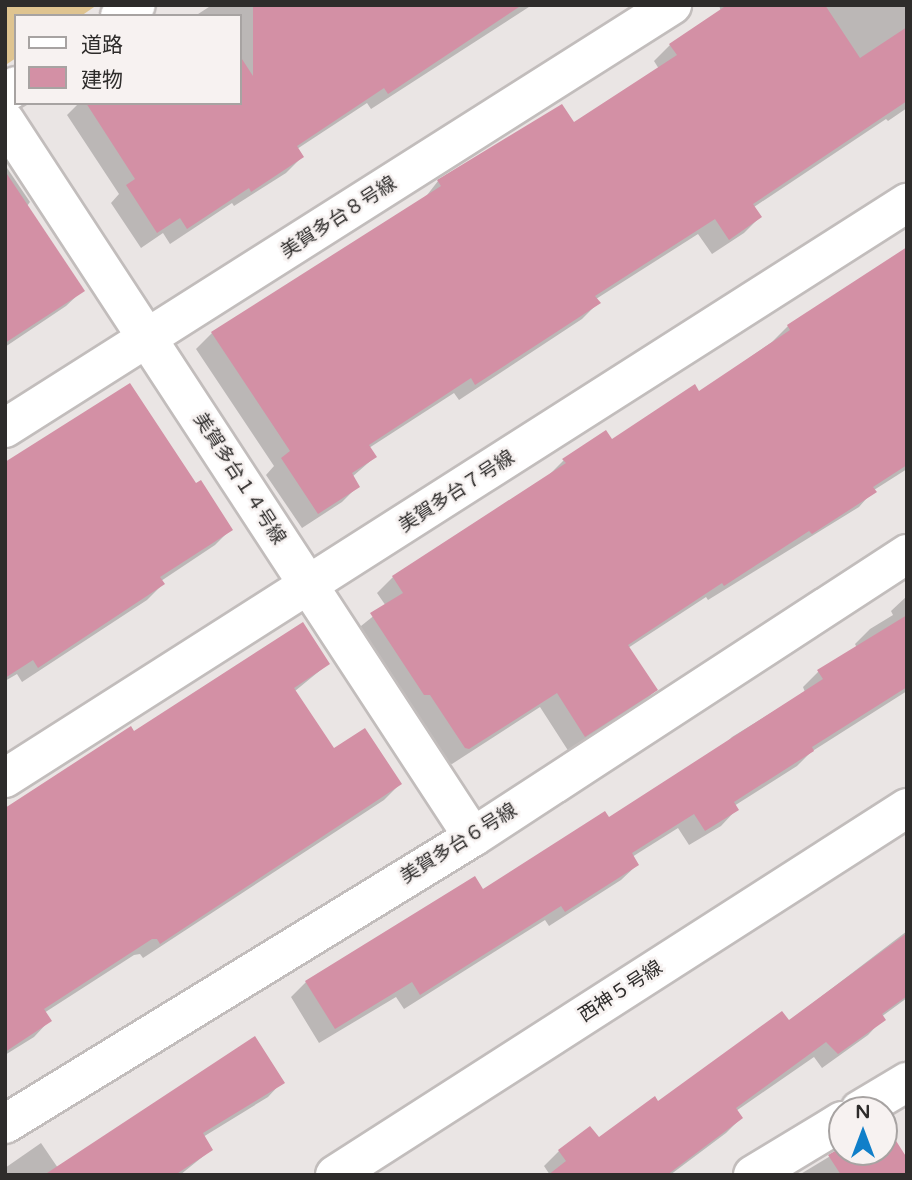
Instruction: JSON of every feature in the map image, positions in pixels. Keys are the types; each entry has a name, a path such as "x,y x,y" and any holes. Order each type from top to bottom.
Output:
{"street":[{"name":"美賀多台８号線","path":"5,428 148,340 672,5"},
{"name":"美賀多台１４号線","path":"5,121 473,836"},
{"name":"美賀多台７号線","path":"5,778 907,204"},
{"name":"美賀多台６号線","path":"5,1124 473,836 907,554"},
{"name":"西神５号線","path":"335,1175 907,808"},
{"path":"884,1096 907,1082"},
{"path":"754,1175 828,1130"}],"shaded area":[{"path":"5,5 97,5 84,14 14,14 14,59 7,64"}],"building":[{"path":"253,5 522,5 388,94 384,88 297,146 304,157 251,192 249,188 187,229 180,218 157,233 126,185 135,179 87,105 242,105 242,59 253,76"},
{"path":"727,5 825,5 860,58 907,27 907,101 753,204 762,217 729,240 715,219 595,296 601,303 475,385 471,378 369,445 377,457 352,473 360,487 318,514 281,458 290,451 211,332 441,186 437,180 562,104 574,122 677,55 669,44"},
{"path":"5,171 85,291 5,343"},
{"path":"907,247 907,465 873,487 877,492 812,534 809,531 724,586 722,583 628,645 658,690 585,737 557,693 469,749 465,748 430,695 424,695 370,613 403,593 392,576 566,463 562,459 606,430 612,439 695,384 699,391 790,330 787,325"},
{"path":"130,383 196,483 201,480 233,530 160,577 165,584 38,668 33,660 5,678 5,462"},
{"path":"907,615 907,687 812,747 814,751 734,802 739,810 705,831 694,814 632,853 639,865 565,912 561,906 420,995 412,982 335,1029 305,981 475,876 483,889 605,811 609,817 823,679 817,670"},
{"path":"303,622 330,664 294,688 334,748 365,728 402,784 160,944 157,939 152,939 44,1009 52,1021 5,1052 5,808 131,726 134,731"},
{"path":"907,933 907,996 882,1014 886,1020 838,1054 826,1042 736,1108 743,1118 667,1175 548,1175 566,1161 558,1150 590,1126 599,1137 655,1096 658,1101 782,1011 789,1020"},
{"path":"255,1036 285,1083 203,1133 213,1150 175,1175 44,1175"},
{"path":"898,1144 907,1158 907,1175 841,1175 835,1166 898,1166"}]}
